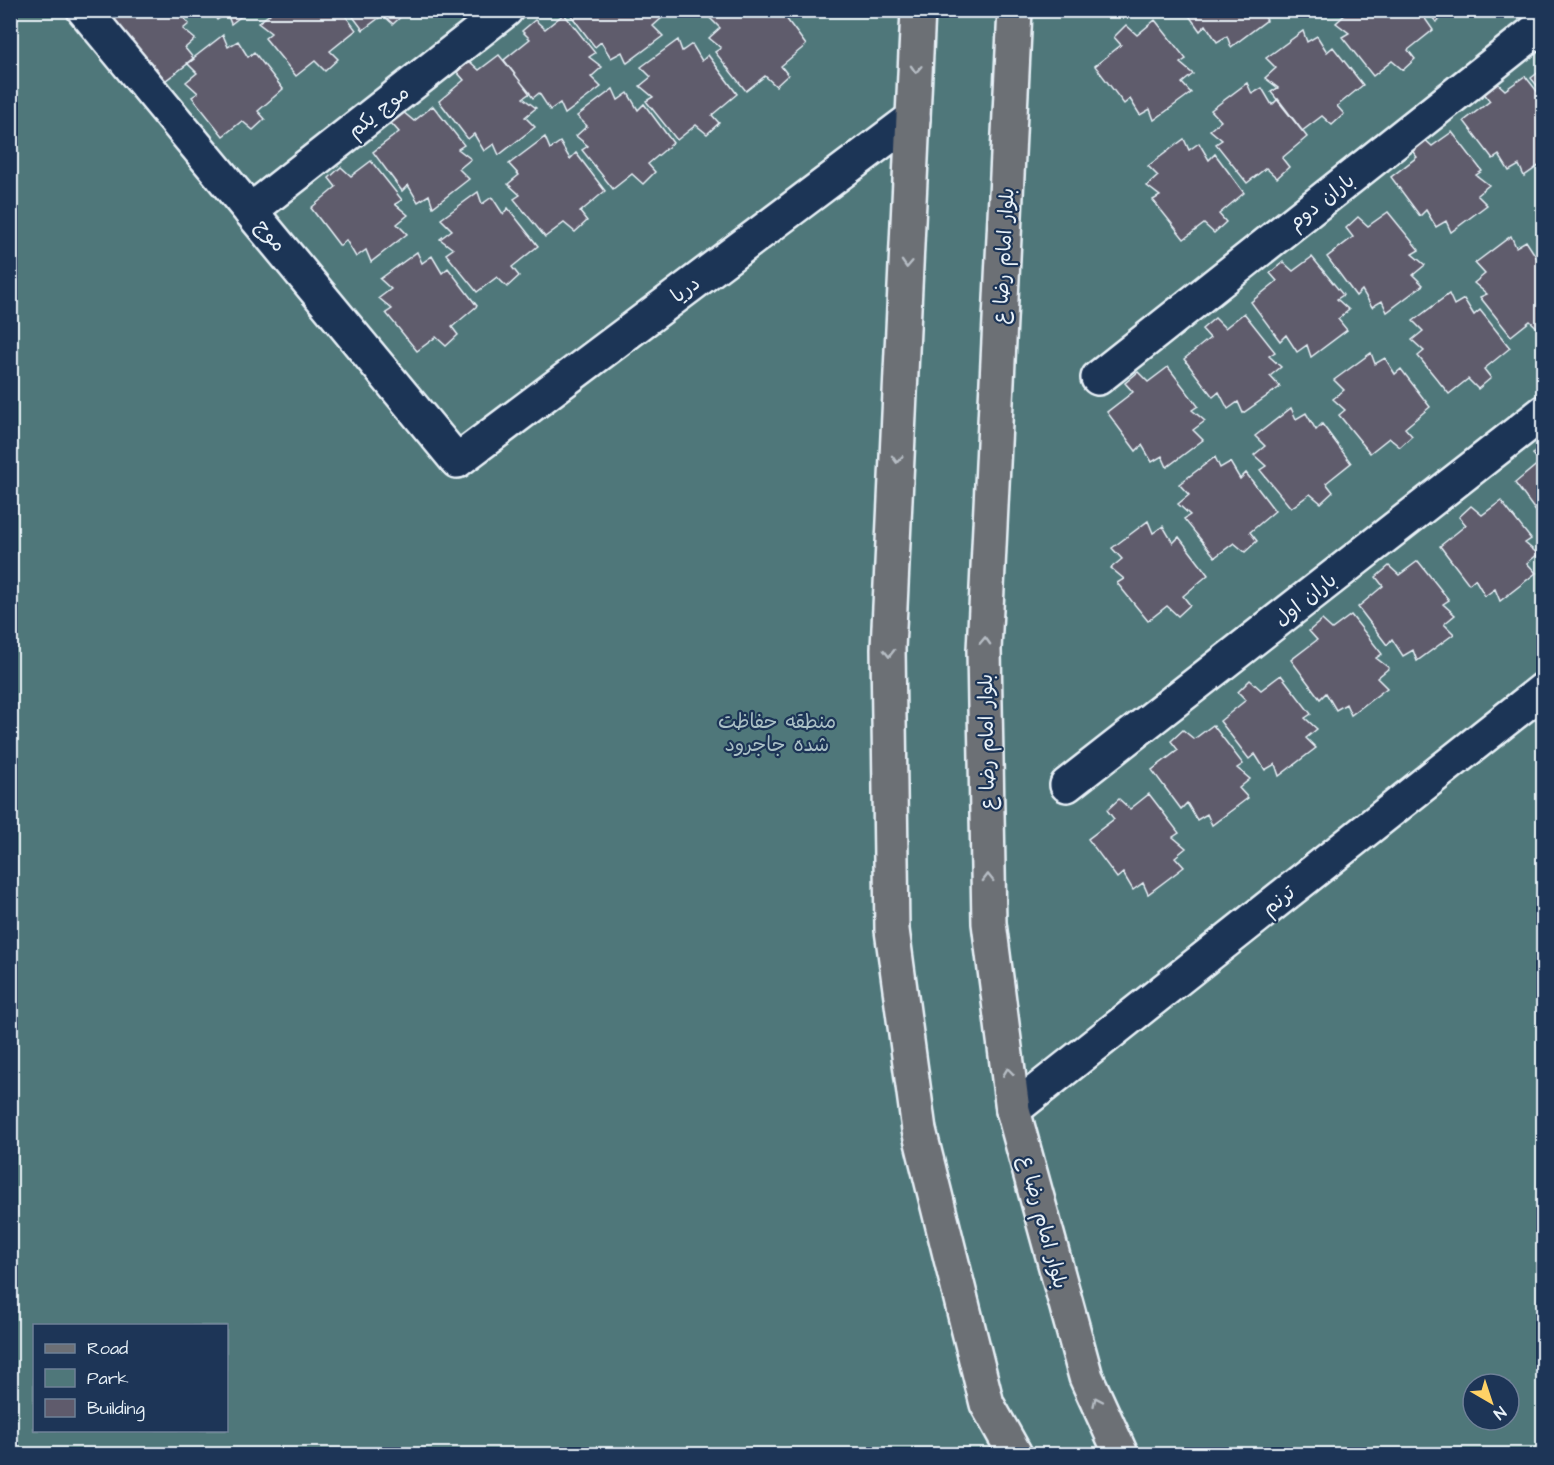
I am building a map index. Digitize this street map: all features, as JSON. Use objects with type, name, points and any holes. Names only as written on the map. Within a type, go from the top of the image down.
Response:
[{"type":"main road","points":[[918,10],[888,649],[892,930],[919,1130],[987,1404],[1015,1455]]},
{"type":"main road","name":"بلوار امام رضا ع","points":[[1015,10],[984,650],[989,922],[1013,1110],[1086,1377],[1121,1455]]},
{"type":"street","name":"موج","points":[[84,10],[457,460]]},
{"type":"street","name":"موج یکم","points":[[250,211],[506,10]]},
{"type":"street","name":"باران دوم","points":[[1098,378],[1544,24]]},
{"type":"street","name":"دریا","points":[[457,460],[913,118]]},
{"type":"street","name":"باران اول","points":[[1067,785],[1544,412]]},
{"type":"street","name":"ترنم","points":[[1013,1110],[1544,689]]},
{"type":"green space","name":"منطقه حفاظت شده جاجرود","points":[[10,11],[1543,11],[1543,1454],[11,1454]]},
{"type":"building","points":[[123,10],[178,10],[189,24],[183,29],[195,39],[185,48],[194,59],[158,86],[98,32],[124,12]]},
{"type":"building","points":[[211,10],[249,10],[231,24],[227,13],[217,20]]},
{"type":"building","points":[[266,10],[341,10],[356,30],[330,51],[338,59],[325,71],[315,61],[296,76],[265,38],[271,33],[258,23],[270,14]]},
{"type":"building","points":[[348,10],[403,10],[405,13],[393,24],[383,15],[363,30]]},
{"type":"building","points":[[567,10],[657,10],[664,16],[653,26],[663,36],[627,63],[622,52],[611,58],[601,42],[595,47]]},
{"type":"building","points":[[720,10],[770,10],[772,13],[774,10],[780,10],[806,45],[781,66],[788,75],[776,86],[765,76],[746,91],[715,52],[721,48],[709,38],[720,28],[710,18]]},
{"type":"building","points":[[1185,10],[1259,10],[1267,20],[1231,47],[1227,36],[1217,42],[1206,25],[1200,31]]},
{"type":"building","points":[[1344,10],[1419,10],[1433,30],[1408,50],[1415,59],[1403,70],[1392,61],[1373,76],[1342,37],[1349,33],[1336,23],[1347,13]]},
{"type":"building","points":[[1427,10],[1452,10],[1436,22]]},
{"type":"building","points":[[1459,10],[1473,10],[1466,16]]},
{"type":"building","points":[[564,14],[595,53],[589,57],[602,67],[591,77],[601,87],[565,114],[560,103],[550,110],[539,93],[533,98],[504,60],[530,39],[522,31],[535,20],[545,29]]},
{"type":"building","points":[[1155,20],[1186,59],[1180,63],[1193,74],[1182,83],[1191,93],[1154,120],[1150,109],[1140,115],[1130,99],[1124,104],[1095,66],[1121,45],[1114,37],[1126,25],[1137,35]]},
{"type":"building","points":[[1303,31],[1307,42],[1317,36],[1327,52],[1333,47],[1363,85],[1337,106],[1344,114],[1332,125],[1322,116],[1302,131],[1271,92],[1278,88],[1265,78],[1276,68],[1266,58]]},
{"type":"building","points":[[223,35],[228,47],[238,41],[248,57],[254,52],[283,89],[258,111],[265,119],[253,130],[242,121],[223,136],[192,97],[198,93],[186,82],[197,73],[187,63]]},
{"type":"building","points":[[678,40],[682,51],[692,44],[702,61],[708,55],[737,94],[712,115],[719,123],[707,134],[696,125],[677,140],[646,101],[653,97],[640,86],[651,77],[641,67]]},
{"type":"building","points":[[499,55],[530,93],[523,98],[536,108],[525,117],[535,127],[499,155],[494,144],[484,151],[474,134],[468,139],[439,101],[464,80],[457,72],[469,61],[479,70]]},
{"type":"building","points":[[1544,68],[1544,94],[1531,78]]},
{"type":"building","points":[[1525,76],[1544,100],[1544,162],[1524,176],[1519,165],[1509,171],[1499,155],[1493,159],[1464,121],[1490,101],[1483,92],[1495,81],[1505,90]]},
{"type":"building","points":[[1247,83],[1252,94],[1262,88],[1272,105],[1278,99],[1307,137],[1282,158],[1289,167],[1277,178],[1266,168],[1247,183],[1216,144],[1222,140],[1210,130],[1221,121],[1211,110]]},
{"type":"building","points":[[613,89],[618,100],[628,93],[638,110],[644,104],[673,143],[648,164],[655,172],[643,184],[632,174],[613,189],[582,150],[588,146],[576,136],[587,126],[577,116]]},
{"type":"building","points":[[433,106],[464,145],[458,149],[471,159],[459,169],[469,179],[433,207],[429,195],[418,202],[408,185],[402,191],[373,152],[399,132],[391,123],[403,112],[414,121]]},
{"type":"building","points":[[1452,132],[1482,171],[1476,175],[1489,185],[1477,195],[1487,205],[1451,232],[1446,221],[1436,227],[1426,210],[1420,216],[1391,177],[1417,157],[1410,148],[1422,137],[1432,146]]},
{"type":"building","points":[[545,137],[550,149],[560,142],[570,159],[576,153],[605,191],[580,212],[587,221],[575,232],[564,223],[545,237],[514,199],[520,195],[508,184],[519,175],[509,164]]},
{"type":"building","points":[[1184,139],[1189,150],[1199,143],[1209,160],[1215,154],[1244,193],[1219,214],[1226,222],[1214,233],[1204,224],[1184,239],[1153,200],[1160,196],[1147,186],[1158,176],[1148,166]]},
{"type":"building","points":[[371,161],[402,200],[395,204],[408,215],[397,224],[407,234],[371,262],[366,250],[356,257],[346,240],[340,246],[311,208],[336,187],[329,178],[341,167],[351,176]]},
{"type":"building","points":[[478,192],[482,204],[492,197],[503,214],[508,208],[538,246],[512,267],[519,276],[507,287],[497,277],[477,292],[446,254],[453,249],[440,239],[452,230],[441,219]]},
{"type":"building","points":[[1388,212],[1419,250],[1412,254],[1425,265],[1413,275],[1423,285],[1387,312],[1382,301],[1372,307],[1362,290],[1356,296],[1327,257],[1353,237],[1346,228],[1358,217],[1368,226]]},
{"type":"building","points":[[1511,236],[1516,247],[1526,241],[1537,258],[1544,253],[1544,328],[1541,331],[1530,321],[1511,336],[1480,297],[1487,294],[1474,283],[1485,274],[1475,263]]},
{"type":"building","points":[[417,252],[422,263],[432,256],[442,273],[448,268],[477,306],[452,327],[458,335],[446,346],[436,337],[417,351],[386,313],[392,309],[379,298],[391,289],[380,279]]},
{"type":"building","points":[[1312,257],[1343,295],[1337,299],[1349,310],[1338,319],[1347,330],[1311,357],[1307,345],[1297,352],[1286,335],[1280,341],[1251,302],[1277,281],[1270,273],[1283,262],[1293,271]]},
{"type":"building","points":[[1449,294],[1454,305],[1464,299],[1474,315],[1480,310],[1510,348],[1484,369],[1491,378],[1478,389],[1468,379],[1449,394],[1418,356],[1424,351],[1412,340],[1423,331],[1413,321]]},
{"type":"building","points":[[1244,313],[1275,352],[1269,356],[1281,367],[1270,376],[1280,387],[1243,413],[1238,402],[1228,409],[1219,392],[1213,397],[1184,359],[1210,338],[1202,329],[1215,318],[1225,328]]},
{"type":"building","points":[[1371,353],[1375,364],[1385,358],[1395,374],[1401,369],[1430,407],[1405,428],[1412,436],[1400,447],[1389,438],[1370,453],[1339,415],[1345,410],[1333,399],[1344,390],[1334,380]]},
{"type":"building","points":[[1168,367],[1198,406],[1192,410],[1205,421],[1193,430],[1203,440],[1167,467],[1162,456],[1152,462],[1142,445],[1136,451],[1107,412],[1133,392],[1125,383],[1138,372],[1148,382]]},
{"type":"building","points":[[1291,408],[1296,419],[1306,413],[1316,430],[1322,424],[1351,463],[1326,483],[1333,492],[1321,503],[1310,494],[1291,508],[1260,470],[1266,466],[1254,455],[1265,446],[1255,436]]},
{"type":"building","points":[[1544,445],[1543,521],[1515,483],[1540,462],[1533,454]]},
{"type":"building","points":[[1215,457],[1220,468],[1230,462],[1240,479],[1246,473],[1275,511],[1250,532],[1257,541],[1245,552],[1234,543],[1215,557],[1184,519],[1190,515],[1178,504],[1189,495],[1179,484]]},
{"type":"building","points":[[1501,501],[1531,539],[1525,543],[1538,554],[1527,563],[1536,573],[1500,601],[1495,589],[1485,596],[1475,579],[1469,584],[1440,546],[1466,525],[1459,517],[1471,506],[1482,515]]},
{"type":"building","points":[[1148,521],[1153,533],[1163,526],[1173,543],[1179,537],[1208,575],[1183,596],[1190,605],[1178,616],[1167,606],[1148,621],[1117,583],[1124,579],[1111,568],[1122,559],[1112,548]]},
{"type":"building","points":[[1418,561],[1449,600],[1443,604],[1455,615],[1444,624],[1454,634],[1417,661],[1413,650],[1403,656],[1392,639],[1387,645],[1358,607],[1383,586],[1376,577],[1389,566],[1399,575]]},
{"type":"building","points":[[1351,615],[1382,654],[1376,658],[1389,668],[1377,678],[1387,688],[1351,715],[1346,704],[1336,710],[1326,693],[1320,699],[1291,660],[1317,640],[1309,631],[1322,620],[1332,629]]},
{"type":"building","points":[[1281,675],[1311,714],[1305,718],[1317,729],[1306,738],[1316,748],[1279,776],[1275,764],[1265,770],[1255,754],[1249,759],[1220,721],[1246,700],[1238,692],[1250,680],[1261,690]]},
{"type":"building","points":[[1213,725],[1243,764],[1237,768],[1250,779],[1239,788],[1248,798],[1212,825],[1207,814],[1197,820],[1187,803],[1181,809],[1152,770],[1178,750],[1171,741],[1183,730],[1194,739]]},
{"type":"building","points":[[1149,794],[1179,833],[1173,837],[1186,848],[1175,857],[1184,867],[1148,894],[1143,883],[1133,890],[1123,873],[1117,878],[1088,839],[1114,819],[1107,810],[1119,799],[1130,809]]}]
